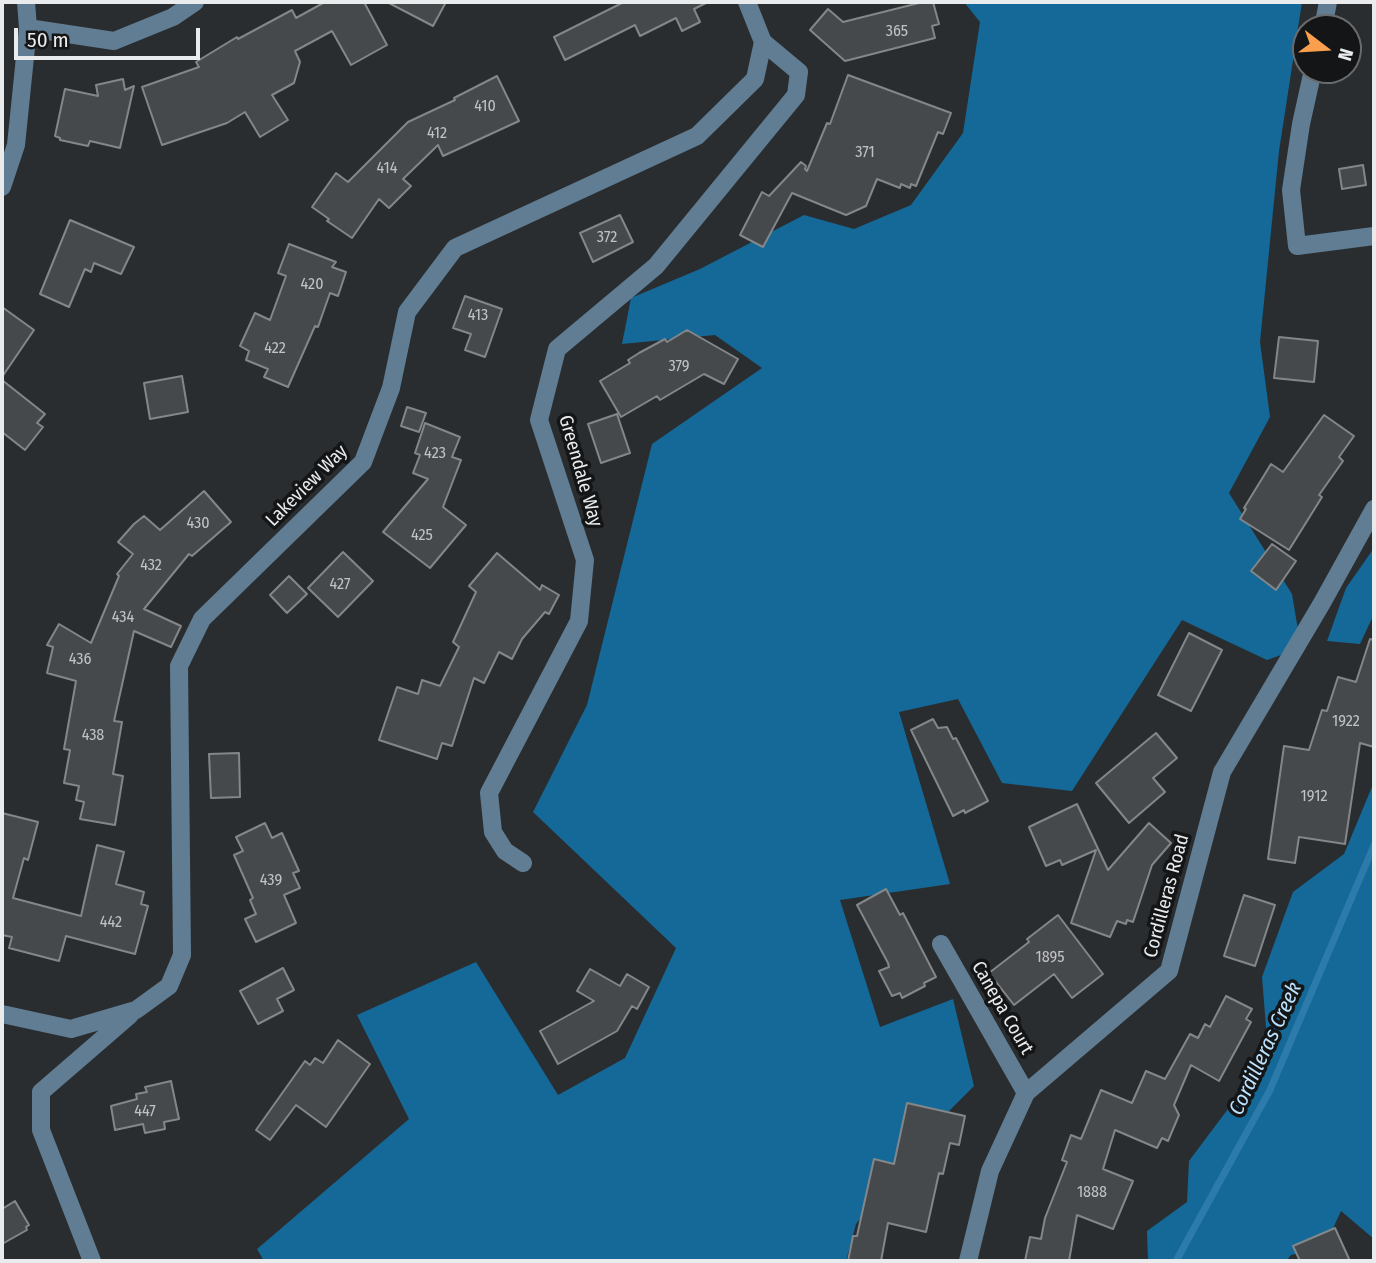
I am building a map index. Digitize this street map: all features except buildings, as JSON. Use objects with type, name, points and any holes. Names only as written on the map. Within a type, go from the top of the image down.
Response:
[{"type":"street","points":[[2,187],[16,145],[28,28],[26,2]]},
{"type":"street","points":[[28,28],[114,41],[173,17],[195,2]]},
{"type":"street","points":[[747,2],[763,42]]},
{"type":"street","name":"Greendale Way","points":[[523,863],[505,851],[493,832],[489,793],[579,621],[585,560],[539,420],[557,349],[656,266],[796,95],[799,72],[763,42]]},
{"type":"street","name":"Lakeview Way","points":[[2,1014],[71,1029],[136,1010],[169,986],[182,956],[179,666],[202,619],[363,462],[391,388],[407,312],[455,248],[697,136],[755,79],[763,42]]},
{"type":"street","points":[[1310,84],[1291,190],[1297,246],[1374,236]]},
{"type":"street","name":"Cordilleras Road","points":[[968,1261],[990,1171],[1026,1093],[1169,971],[1222,772],[1374,509]]},
{"type":"street","name":"Canepa Court","points":[[941,944],[1026,1093]]},
{"type":"street","points":[[92,1261],[41,1130],[41,1092],[136,1010]]},
{"type":"shaded area","points":[[964,2],[1302,2],[1300,14],[1292,14],[1292,67],[1279,151],[1260,342],[1270,417],[1229,493],[1292,594],[1301,648],[1267,660],[1182,620],[1072,791],[1002,783],[958,699],[899,712],[950,884],[840,900],[880,1027],[953,999],[974,1086],[926,1134],[856,1224],[846,1261],[264,1261],[257,1249],[409,1119],[357,1015],[476,962],[558,1095],[625,1058],[676,948],[533,812],[587,705],[652,444],[762,368],[715,335],[622,344],[631,298],[700,269],[804,215],[854,229],[911,205],[963,133],[980,22]]},
{"type":"shaded area","points":[[1374,548],[1374,614],[1360,644],[1327,641],[1346,588]]},
{"type":"shaded area","points":[[1374,782],[1374,1239],[1341,1211],[1324,1248],[1291,1255],[1286,1261],[1148,1261],[1147,1231],[1187,1202],[1189,1161],[1234,1101],[1267,1039],[1262,977],[1293,892],[1344,854]]},
{"type":"waterway","name":"Cordilleras Creek","points":[[1176,1261],[1270,1090],[1374,845]]}]
